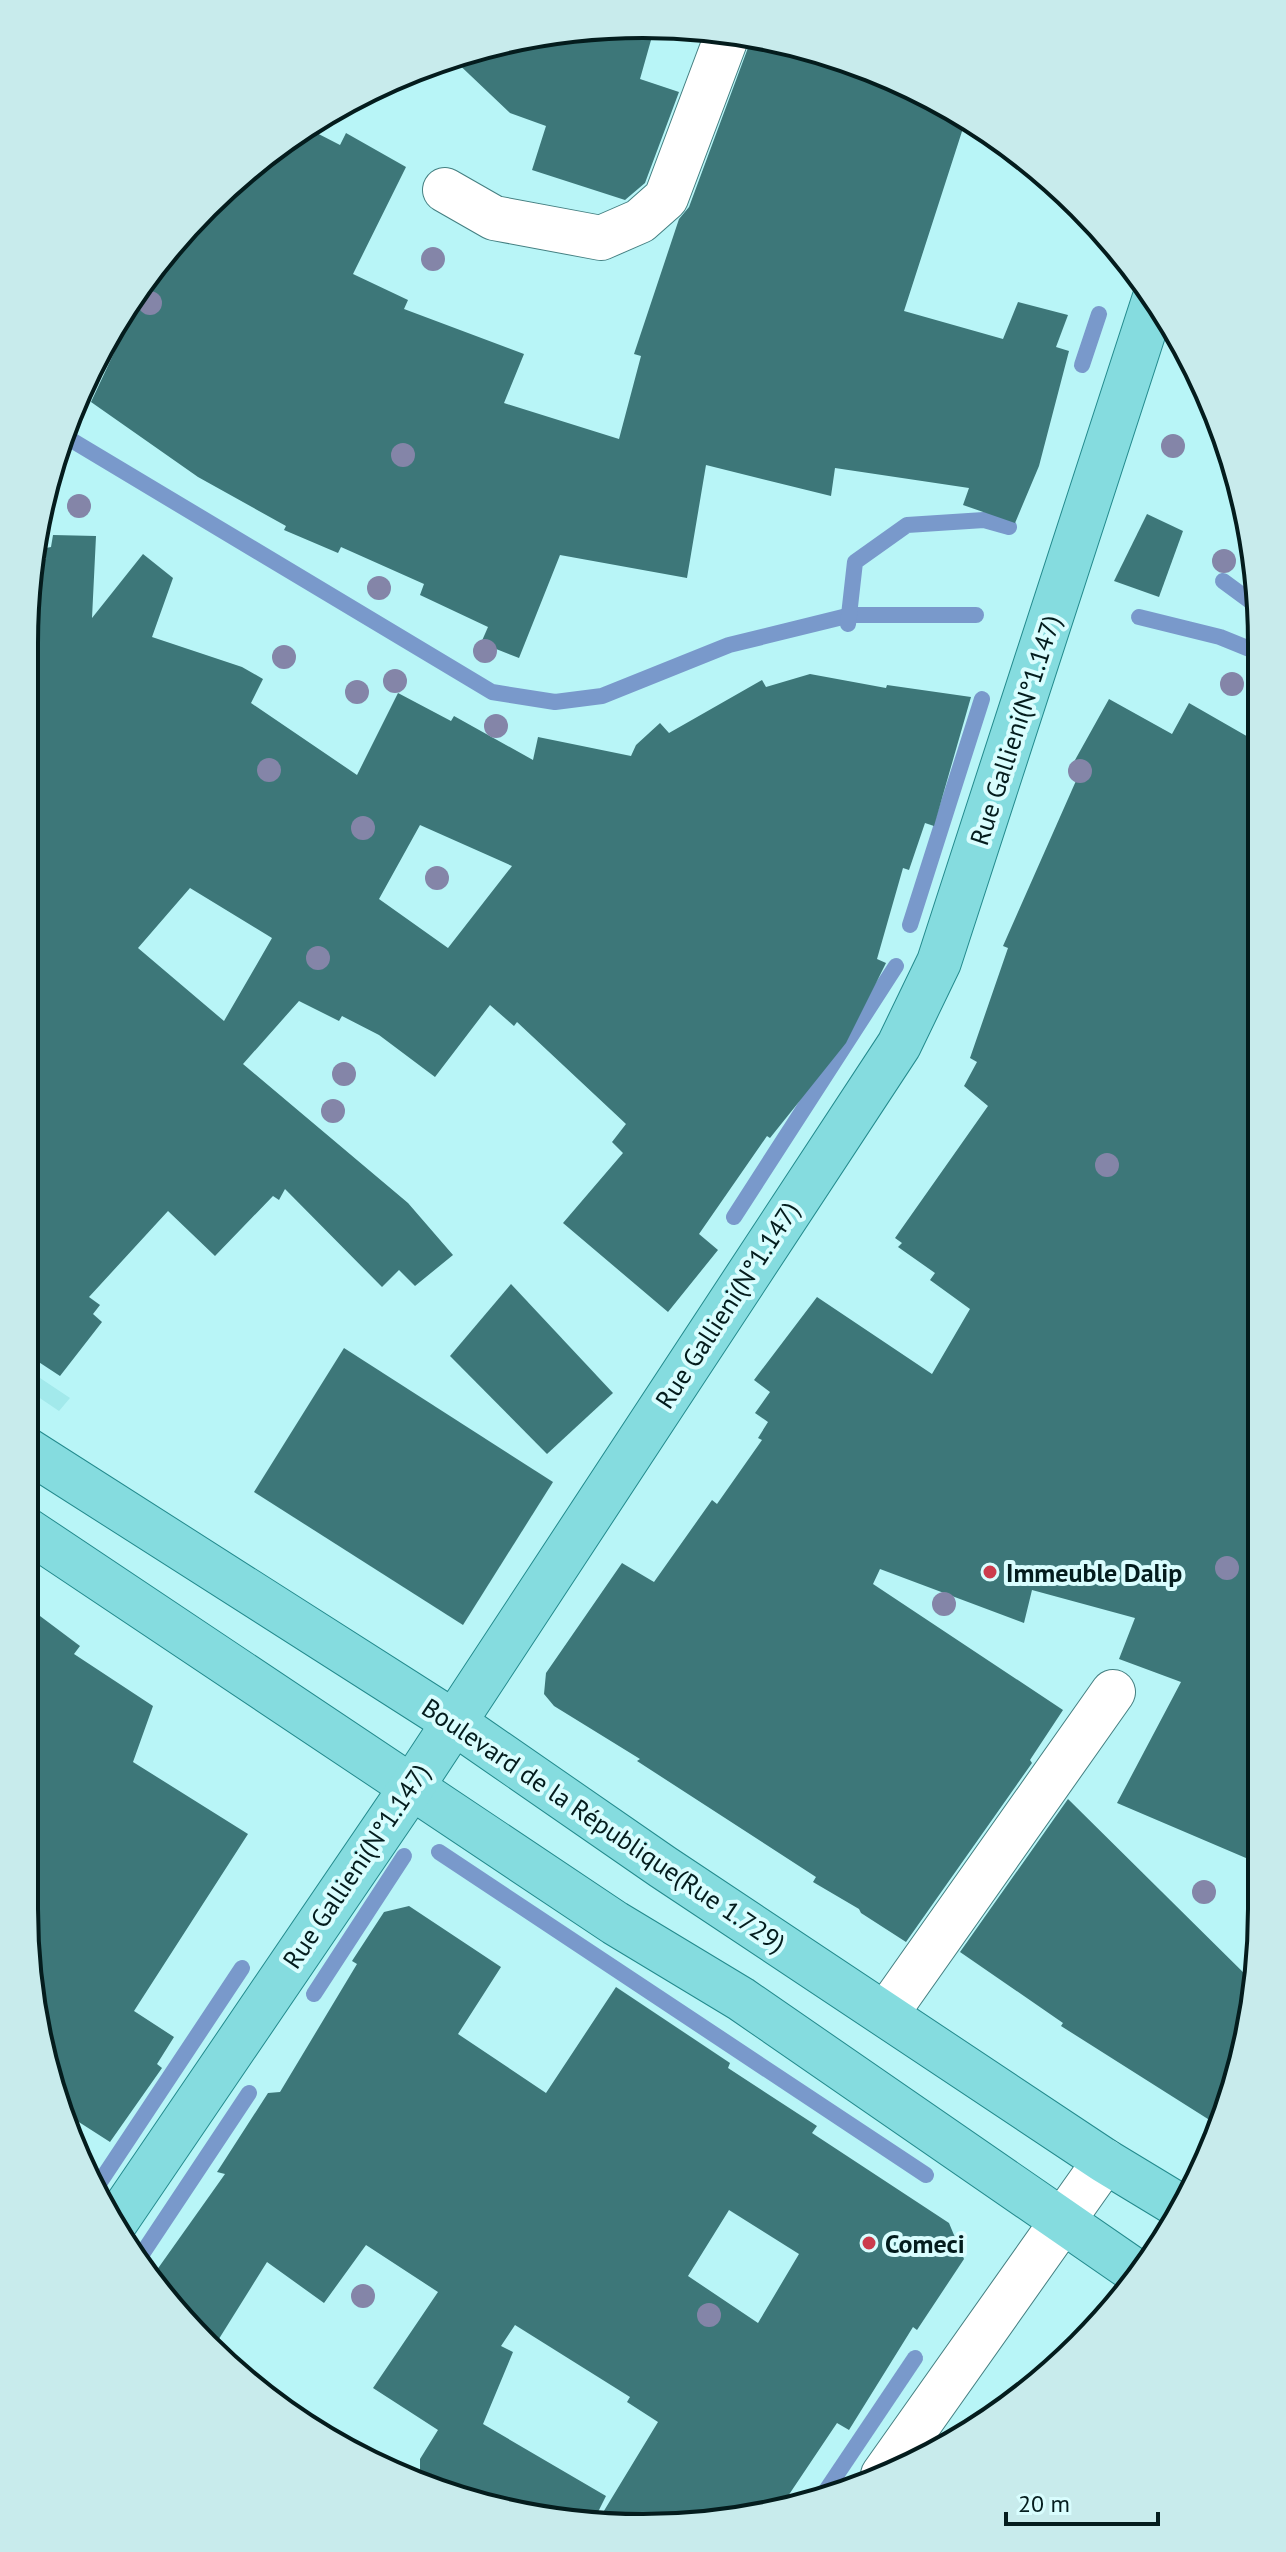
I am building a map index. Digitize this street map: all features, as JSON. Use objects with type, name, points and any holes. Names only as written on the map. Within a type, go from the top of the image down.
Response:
[{"type":"main road","name":"Rue Gallieni(N°1.147)","points":[[121,2215],[413,1785],[452,1721],[890,1058],[925,997],[944,947],[1150,313]]},
{"type":"main road","name":"Boulevard de la République(Rue 1.729)","points":[[38,1457],[452,1721],[1105,2161],[1173,2202]]},
{"type":"main road","points":[[38,1537],[413,1785],[615,1923],[741,1999],[1130,2268]]},
{"type":"street","points":[[445,190],[494,218],[601,238],[640,221],[666,198],[724,43]]},
{"type":"street","points":[[886,2014],[1113,1692]]},
{"type":"street","points":[[894,2460],[1105,2161]]},
{"type":"shaded area","points":[[38,1377],[70,1398],[59,1411],[38,1397]]},
{"type":"building","points":[[652,38],[640,79],[679,92],[645,183],[625,200],[532,170],[546,126],[510,113],[461,66],[564,43]]},
{"type":"building","points":[[748,48],[800,59],[875,84],[911,100],[963,130],[904,311],[1003,339],[1018,302],[1068,315],[1056,347],[1069,351],[1039,466],[1015,523],[963,505],[969,488],[835,468],[831,496],[706,465],[687,578],[560,555],[519,658],[481,643],[488,627],[420,595],[424,584],[341,547],[338,553],[284,530],[286,526],[198,477],[91,402],[123,334],[140,307],[188,244],[215,215],[244,188],[307,140],[318,133],[340,145],[346,133],[406,167],[353,274],[408,300],[404,309],[524,354],[504,403],[619,439],[641,356],[634,354],[679,219],[689,207]]},
{"type":"building","points":[[1147,514],[1183,531],[1159,597],[1114,581]]},
{"type":"building","points":[[53,535],[96,536],[92,618],[143,554],[173,578],[152,637],[242,667],[263,679],[251,703],[357,775],[398,693],[451,721],[454,716],[533,760],[538,737],[631,756],[636,745],[660,723],[669,733],[762,680],[766,687],[810,674],[886,688],[887,685],[971,697],[934,826],[925,823],[909,870],[903,868],[877,959],[886,963],[846,1043],[770,1138],[767,1136],[699,1234],[718,1250],[668,1312],[563,1223],[623,1153],[612,1142],[626,1124],[517,1022],[514,1026],[490,1005],[435,1077],[379,1035],[342,1016],[339,1021],[299,1001],[243,1064],[408,1203],[453,1255],[415,1286],[399,1270],[382,1287],[285,1189],[279,1200],[273,1196],[215,1256],[168,1211],[89,1297],[100,1305],[93,1314],[102,1322],[60,1376],[38,1362],[38,643],[46,548],[51,547]],"holes":[[[420,825],[512,866],[448,948],[379,899]],[[190,888],[272,938],[224,1021],[138,948]]]},
{"type":"building","points":[[1109,699],[1172,734],[1189,703],[1248,737],[1248,1859],[1117,1803],[1181,1682],[1119,1659],[1135,1618],[1032,1590],[1024,1623],[880,1569],[873,1584],[1063,1710],[1030,1760],[1032,1763],[906,1942],[813,1882],[816,1877],[637,1761],[640,1759],[554,1706],[544,1694],[546,1673],[622,1563],[654,1582],[712,1500],[717,1504],[762,1440],[758,1438],[768,1422],[755,1413],[770,1392],[754,1380],[817,1297],[932,1374],[970,1309],[930,1280],[935,1273],[898,1247],[902,1243],[895,1238],[988,1106],[964,1086],[977,1062],[970,1058],[1008,948],[1003,946],[1079,774],[1070,769]]},
{"type":"building","points":[[511,1284],[613,1393],[547,1454],[450,1356]]},
{"type":"building","points":[[344,1348],[553,1482],[463,1625],[254,1492]]},
{"type":"building","points":[[38,1614],[80,1646],[74,1654],[153,1706],[133,1762],[248,1834],[134,2011],[174,2037],[157,2064],[162,2068],[110,2142],[76,2120],[59,2066],[43,1988],[38,1909]]},
{"type":"building","points":[[1068,1799],[1244,1974],[1227,2066],[1210,2120],[1061,2026],[1063,2023],[960,1952]]},
{"type":"building","points":[[409,1906],[501,1967],[458,2034],[546,2093],[616,1987],[730,2063],[728,2068],[817,2126],[812,2133],[949,2223],[964,2259],[917,2330],[913,2327],[849,2430],[837,2423],[788,2496],[683,2513],[603,2513],[658,2422],[627,2402],[630,2397],[515,2325],[501,2346],[513,2352],[483,2424],[606,2496],[598,2512],[486,2493],[420,2471],[420,2459],[438,2430],[373,2388],[438,2292],[366,2245],[324,2303],[267,2262],[218,2340],[188,2308],[157,2269],[225,2174],[217,2172],[268,2093],[280,2092],[357,1964],[352,1961],[384,1912]],"holes":[[[729,2210],[799,2254],[758,2323],[688,2276]]]},
{"type":"waterway","points":[[1082,365],[1099,314]]},
{"type":"waterway","points":[[73,441],[492,692],[555,702],[602,696],[729,645],[851,615],[976,615]]},
{"type":"waterway","points":[[848,624],[855,562],[907,525],[984,520],[1009,527]]},
{"type":"waterway","points":[[1223,581],[1247,598]]},
{"type":"waterway","points":[[1139,617],[1220,637],[1248,648]]},
{"type":"waterway","points":[[910,925],[982,699]]},
{"type":"waterway","points":[[734,1217],[896,966]]},
{"type":"waterway","points":[[439,1852],[926,2175]]},
{"type":"waterway","points":[[314,1994],[404,1856]]},
{"type":"waterway","points":[[101,2180],[242,1968]]},
{"type":"waterway","points":[[144,2251],[249,2093]]},
{"type":"waterway","points":[[830,2484],[915,2358]]},
{"type":"place","name":"Immeuble Dalip","points":[[990,1572]]},
{"type":"place","name":"Comeci","points":[[869,2243]]}]
